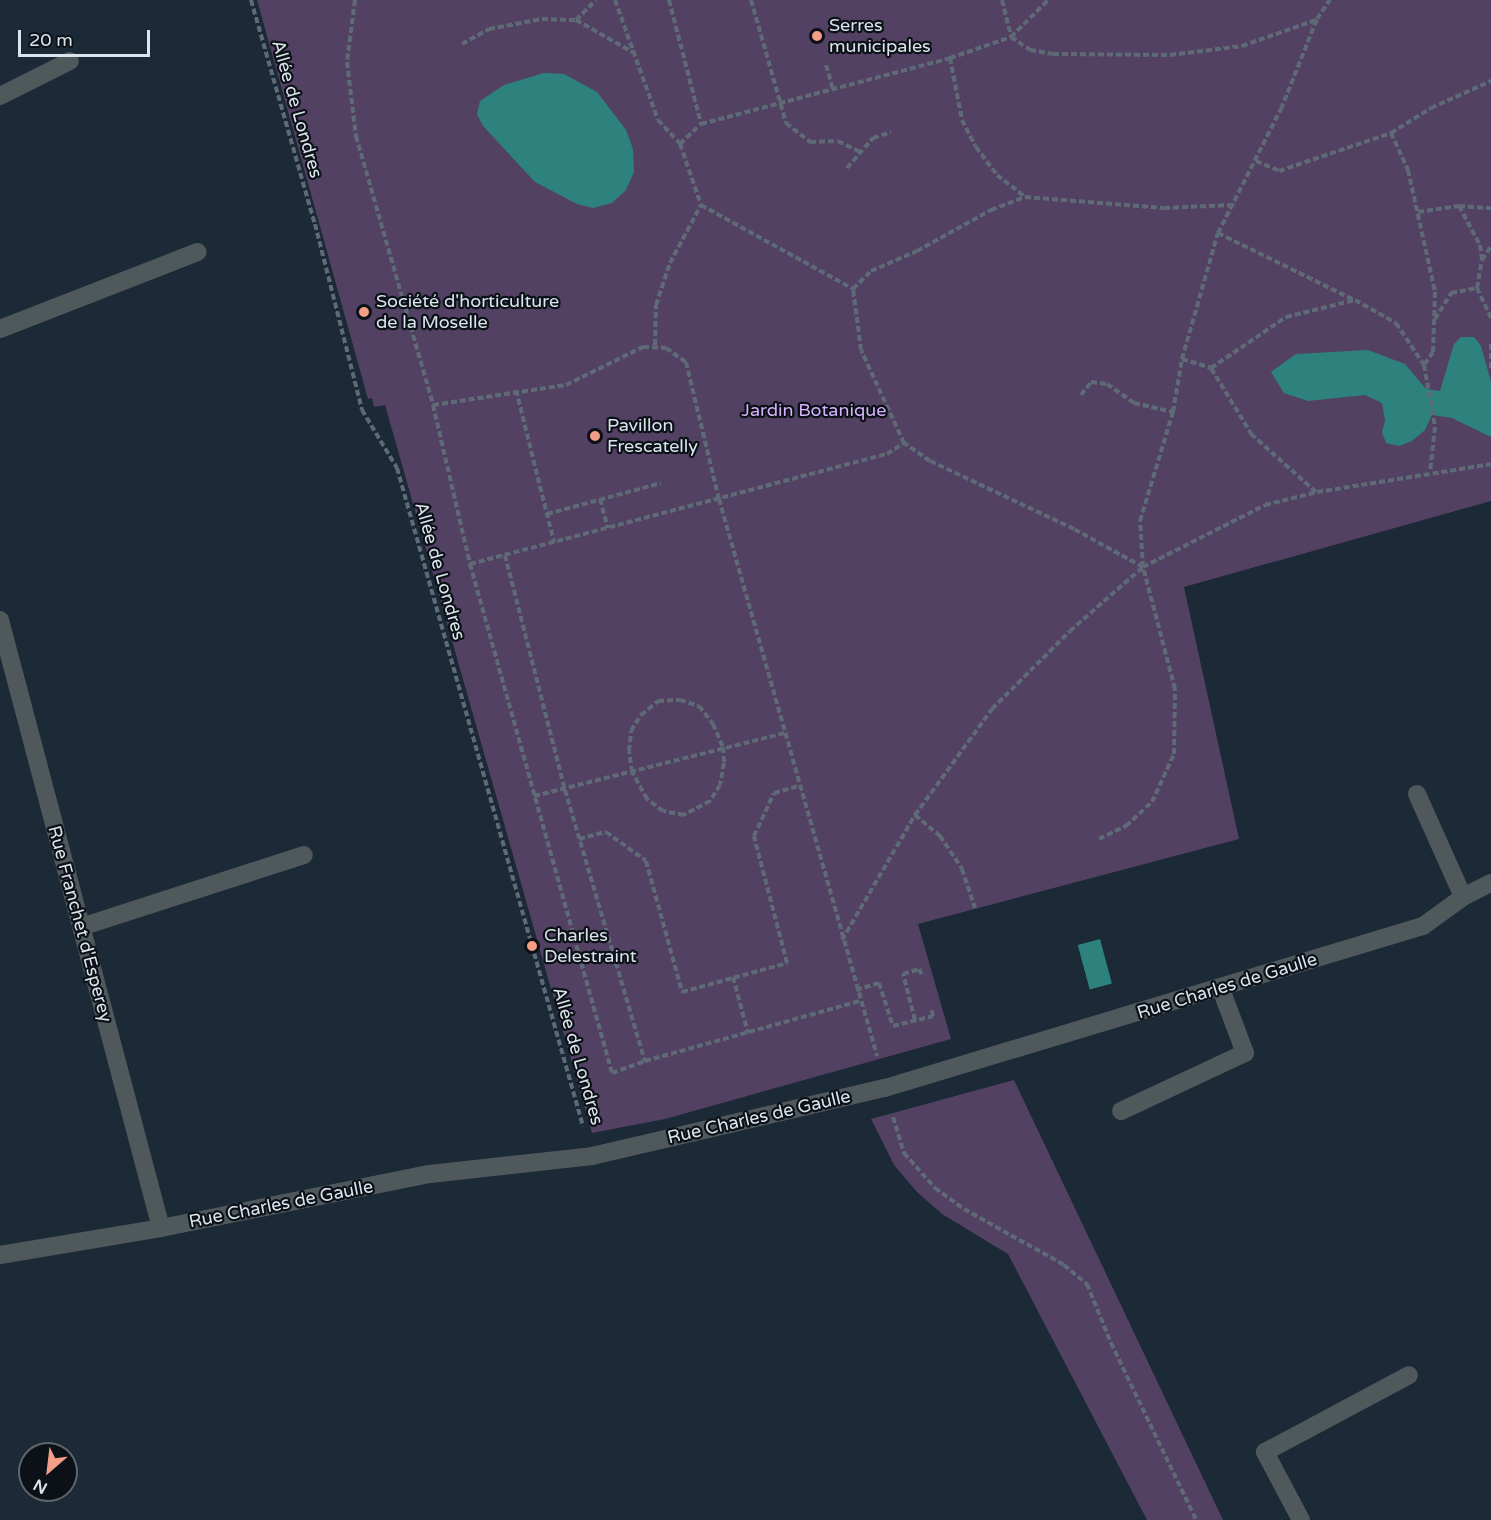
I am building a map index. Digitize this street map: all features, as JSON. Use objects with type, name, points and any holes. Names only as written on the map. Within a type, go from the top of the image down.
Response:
[{"type":"street","points":[[0,96],[70,61]]},
{"type":"street","points":[[0,329],[198,252]]},
{"type":"street","name":"Rue Franchet d'Esperey","points":[[0,620],[161,1228]]},
{"type":"street","points":[[1417,794],[1463,897]]},
{"type":"street","points":[[81,927],[304,855]]},
{"type":"street","name":"Rue Charles de Gaulle","points":[[0,1255],[161,1228],[430,1174],[592,1156],[885,1088],[1221,989],[1423,926],[1463,897],[1491,883]]},
{"type":"street","points":[[1121,1111],[1245,1053],[1221,989]]},
{"type":"street","points":[[1301,1520],[1265,1452],[1409,1376]]},
{"type":"path","name":"Allée de Londres","points":[[251,0],[315,224],[362,410],[397,468],[592,1156]]},
{"type":"path","points":[[355,0],[347,62],[356,136],[433,405],[470,564],[612,1073],[645,1061],[860,1001]]},
{"type":"path","points":[[576,20],[596,0]]},
{"type":"path","points":[[615,0],[658,120],[680,144],[701,205],[853,289]]},
{"type":"path","points":[[669,0],[702,124]]},
{"type":"path","points":[[751,0],[778,104],[786,123],[810,141],[838,141],[861,152]]},
{"type":"path","points":[[1002,0],[1011,37],[1030,50],[1053,54],[1170,55],[1242,46],[1317,19]]},
{"type":"path","points":[[680,144],[702,124],[950,58],[1011,37],[1048,0]]},
{"type":"path","points":[[1099,839],[1126,826],[1152,802],[1174,754],[1175,689],[1143,567],[1140,521],[1173,412],[1182,359],[1218,233],[1281,109],[1317,19],[1330,0]]},
{"type":"path","points":[[462,44],[489,29],[542,19],[576,20],[634,53]]},
{"type":"path","points":[[950,58],[962,120],[976,147],[1001,179],[1025,197]]},
{"type":"path","points":[[826,65],[833,89]]},
{"type":"path","points":[[1256,161],[1279,171],[1390,133],[1431,108],[1491,81]]},
{"type":"path","points":[[847,168],[873,138],[891,132]]},
{"type":"path","points":[[1390,133],[1408,170],[1435,292],[1433,352],[1424,365]]},
{"type":"path","points":[[853,289],[871,271],[917,251],[991,210],[1025,197],[1164,208],[1232,205]]},
{"type":"path","points":[[655,345],[656,305],[670,263],[701,205]]},
{"type":"path","points":[[1418,212],[1459,206],[1491,208]]},
{"type":"path","points":[[1459,206],[1480,245],[1482,260],[1477,288],[1491,318]]},
{"type":"path","points":[[1218,233],[1355,300],[1396,323],[1424,365],[1428,382],[1435,427],[1430,472]]},
{"type":"path","points":[[1482,260],[1491,246]]},
{"type":"path","points":[[1434,320],[1451,293],[1477,288]]},
{"type":"path","points":[[853,289],[861,350],[904,443],[930,462],[1074,529],[1143,567]]},
{"type":"path","points":[[1211,368],[1286,317],[1355,300]]},
{"type":"path","points":[[1491,344],[1491,369]]},
{"type":"path","points":[[433,405],[516,390],[566,385],[635,350],[655,345],[677,353],[686,362],[719,499],[842,941],[878,1059]]},
{"type":"path","points":[[1182,359],[1211,368],[1246,428],[1317,492]]},
{"type":"path","points":[[1081,395],[1091,382],[1107,384],[1134,403],[1173,412]]},
{"type":"path","points":[[516,390],[554,542]]},
{"type":"path","points":[[470,564],[887,454],[904,443]]},
{"type":"path","points":[[842,941],[915,815],[992,709],[1070,631],[1143,567],[1265,505],[1317,492],[1491,464]]},
{"type":"path","points":[[547,514],[661,483]]},
{"type":"path","points":[[600,499],[608,528]]},
{"type":"path","points":[[505,555],[565,790],[645,1061]]},
{"type":"path","points":[[680,700],[699,706],[712,724],[723,747],[720,785],[710,801],[693,813],[673,814],[654,806],[632,772],[631,731],[641,715],[658,701],[680,700]]},
{"type":"path","points":[[534,796],[784,733]]},
{"type":"path","points":[[579,839],[606,832],[646,861],[682,992],[787,963],[754,836],[774,793],[799,786]]},
{"type":"path","points":[[915,815],[940,836],[962,868],[975,908]]},
{"type":"path","points":[[915,1020],[903,974],[919,969],[922,975]]},
{"type":"path","points":[[733,977],[748,1033]]},
{"type":"path","points":[[856,990],[879,983],[893,1026],[933,1016],[931,1007]]},
{"type":"path","points":[[885,1088],[904,1153],[935,1188],[964,1209],[1064,1265],[1087,1284],[1121,1365],[1196,1520]]},
{"type":"green space","name":"Jardin Botanique","points":[[257,0],[1491,0],[1491,501],[1184,587],[1239,839],[918,924],[951,1039],[665,1119],[592,1133],[385,405],[374,407],[372,398],[368,399]]},
{"type":"green space","points":[[1014,1080],[1223,1520],[1147,1520],[1008,1254],[942,1214],[917,1192],[894,1165],[871,1119]]},
{"type":"shaded area","points":[[544,73],[564,74],[597,92],[626,130],[633,149],[634,172],[626,190],[612,203],[593,208],[577,204],[535,182],[483,126],[477,114],[480,101],[504,85]]},
{"type":"shaded area","points":[[1461,337],[1474,337],[1481,346],[1491,382],[1491,437],[1452,418],[1432,415],[1425,430],[1412,441],[1399,446],[1386,443],[1382,432],[1385,421],[1382,403],[1365,395],[1308,401],[1284,393],[1271,372],[1296,354],[1368,350],[1405,364],[1426,389],[1440,391],[1454,344]]},
{"type":"shaded area","points":[[1100,939],[1112,983],[1090,989],[1078,945]]},
{"type":"place","name":"Serres municipales","points":[[817,36]]},
{"type":"place","name":"Société d'horticulture de la Moselle","points":[[364,312]]},
{"type":"place","name":"Pavillon Frescatelly","points":[[595,436]]},
{"type":"place","name":"Charles Delestraint","points":[[532,946]]}]
